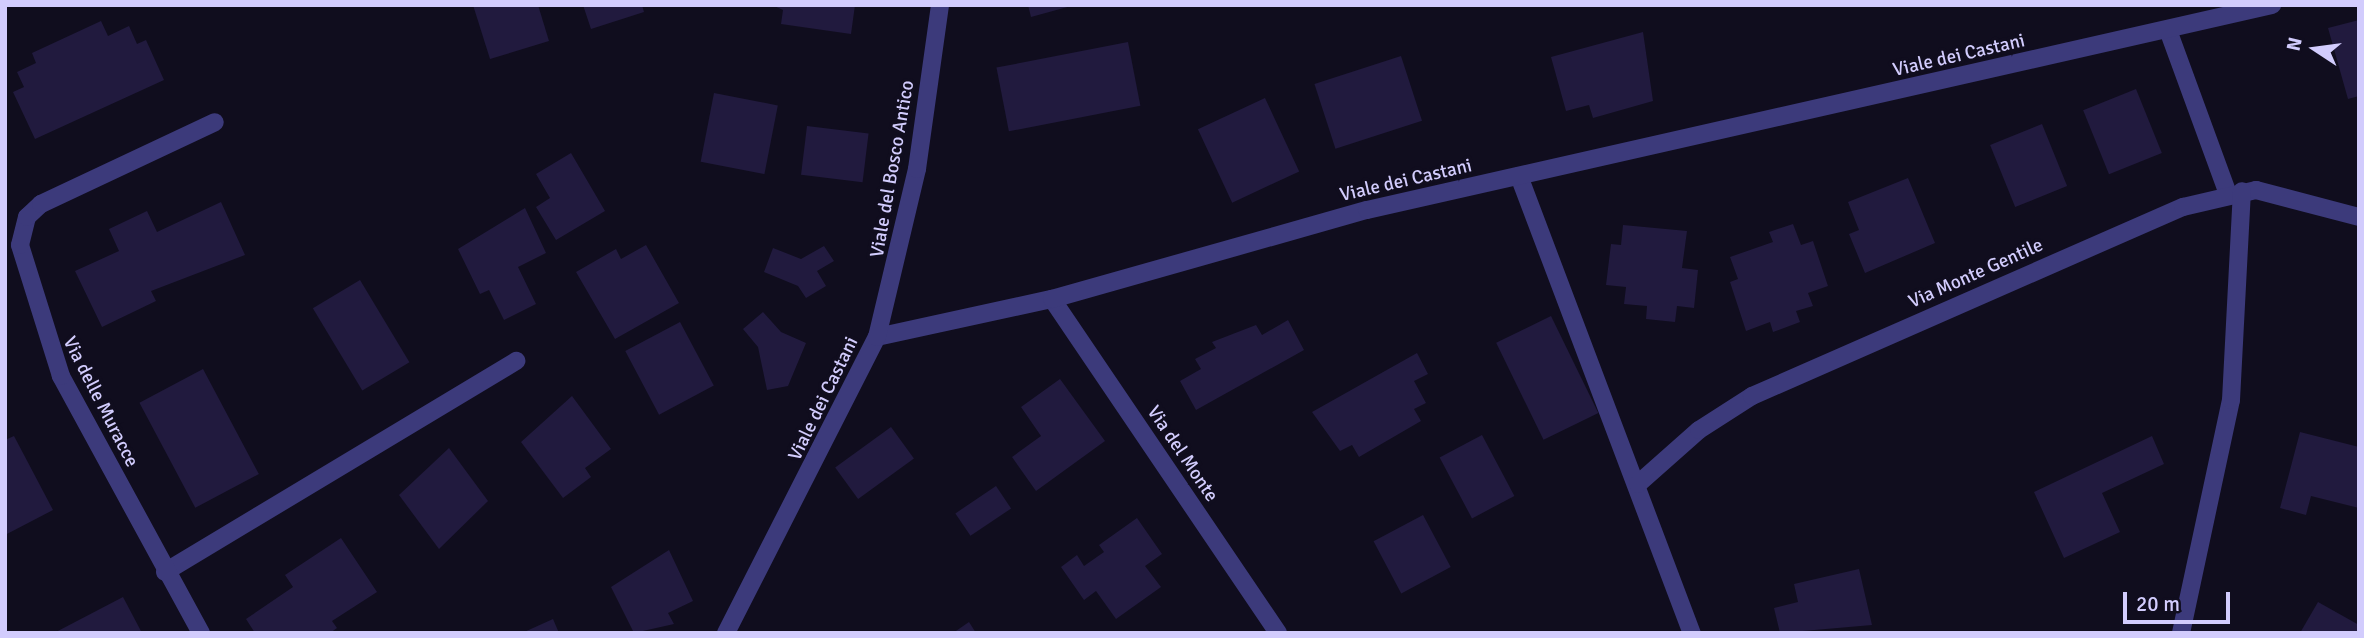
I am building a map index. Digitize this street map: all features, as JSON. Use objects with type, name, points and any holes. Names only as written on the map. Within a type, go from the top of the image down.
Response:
[{"type":"street","name":"Viale del Bosco Antico","points":[[877,337],[917,169],[940,5]]},
{"type":"street","name":"Viale dei Castani","points":[[726,633],[877,337],[1052,299],[1367,210],[2272,5]]},
{"type":"street","points":[[2168,30],[2235,193],[2231,400],[2181,633]]},
{"type":"street","name":"Via delle Muracce","points":[[201,633],[165,572],[61,376],[22,259],[21,235],[41,204],[215,122]]},
{"type":"street","points":[[1519,176],[1639,484],[1692,633]]},
{"type":"street","name":"Via Monte Gentile","points":[[1639,484],[1699,430],[1770,387],[2160,216],[2235,193],[2284,193],[2359,217]]},
{"type":"street","name":"Via del Monte","points":[[1052,299],[1278,633]]},
{"type":"street","points":[[165,572],[516,361]]},
{"type":"building","points":[[473,5],[538,5],[549,41],[490,59]]},
{"type":"building","points":[[583,5],[642,5],[644,12],[591,29]]},
{"type":"building","points":[[772,5],[855,5],[851,34],[781,24],[783,10]]},
{"type":"building","points":[[1028,5],[1071,5],[1071,6],[1031,17]]},
{"type":"building","points":[[2359,20],[2359,96],[2348,99],[2328,28]]},
{"type":"building","points":[[101,21],[108,36],[129,26],[137,44],[146,40],[164,80],[35,139],[13,92],[24,87],[17,72],[36,63],[32,53]]},
{"type":"building","points":[[1643,32],[1653,101],[1593,118],[1589,105],[1566,111],[1551,57]]},
{"type":"building","points":[[1128,42],[1140,106],[1009,131],[996,68]]},
{"type":"building","points":[[1401,56],[1422,121],[1335,149],[1314,84]]},
{"type":"building","points":[[2136,89],[2162,153],[2109,174],[2083,110]]},
{"type":"building","points":[[714,93],[778,105],[764,174],[701,162]]},
{"type":"building","points":[[1265,98],[1299,171],[1232,203],[1198,129]]},
{"type":"building","points":[[2042,124],[2067,186],[2015,207],[1990,145]]},
{"type":"building","points":[[807,126],[869,134],[863,182],[801,175]]},
{"type":"building","points":[[571,153],[605,211],[556,240],[536,207],[550,198],[536,174]]},
{"type":"building","points":[[1908,178],[1935,243],[1865,273],[1849,234],[1859,230],[1848,202]]},
{"type":"building","points":[[221,202],[245,255],[151,291],[156,301],[102,327],[75,271],[119,251],[109,229],[147,211],[157,232]]},
{"type":"building","points":[[525,208],[546,253],[518,267],[536,304],[504,320],[489,290],[480,294],[458,249]]},
{"type":"building","points":[[1793,224],[1801,245],[1813,241],[1828,286],[1808,293],[1813,306],[1796,311],[1800,322],[1773,332],[1770,322],[1746,331],[1730,282],[1738,279],[1730,257],[1773,242],[1769,232]]},
{"type":"building","points":[[1623,225],[1687,231],[1682,268],[1698,270],[1694,308],[1677,306],[1675,322],[1646,319],[1647,306],[1624,304],[1626,287],[1606,285],[1611,244],[1621,245]]},
{"type":"building","points":[[646,245],[679,303],[615,339],[576,272],[616,249],[621,259]]},
{"type":"building","points":[[824,246],[834,261],[817,271],[826,286],[806,298],[798,286],[764,272],[773,248],[801,259]]},
{"type":"building","points":[[360,280],[409,362],[362,391],[313,308]]},
{"type":"building","points":[[763,312],[781,332],[806,343],[788,386],[767,390],[758,347],[743,329]]},
{"type":"building","points":[[1551,316],[1598,413],[1544,440],[1496,343]]},
{"type":"building","points":[[1288,320],[1304,350],[1196,410],[1180,381],[1201,369],[1195,359],[1216,348],[1212,342],[1256,325],[1262,335]]},
{"type":"building","points":[[680,322],[714,386],[659,415],[625,351]]},
{"type":"building","points":[[1417,353],[1428,374],[1414,381],[1426,403],[1414,409],[1421,421],[1359,457],[1352,445],[1340,451],[1312,412]]},
{"type":"building","points":[[203,369],[259,474],[195,508],[139,403]]},
{"type":"building","points":[[1060,379],[1105,441],[1036,491],[1012,457],[1041,436],[1021,407]]},
{"type":"building","points":[[572,396],[611,449],[585,468],[591,477],[563,498],[521,442]]},
{"type":"building","points":[[891,427],[914,459],[858,499],[835,468]]},
{"type":"building","points":[[2300,432],[2359,447],[2359,508],[2311,496],[2306,515],[2280,508]]},
{"type":"building","points":[[1482,435],[1514,496],[1472,518],[1440,458]]},
{"type":"building","points":[[14,436],[53,510],[5,535],[5,440]]},
{"type":"building","points":[[2152,436],[2164,464],[2102,493],[2120,532],[2064,558],[2034,492]]},
{"type":"building","points":[[449,448],[488,501],[439,549],[399,495]]},
{"type":"building","points":[[996,486],[1011,508],[970,536],[955,513]]},
{"type":"building","points":[[1423,515],[1451,567],[1401,593],[1374,541]]},
{"type":"building","points":[[1137,518],[1162,554],[1145,566],[1161,587],[1116,619],[1096,591],[1084,600],[1061,567],[1077,555],[1084,566],[1104,552],[1099,545]]},
{"type":"building","points":[[341,538],[377,592],[332,621],[337,628],[330,633],[255,633],[246,619],[293,587],[285,575]]},
{"type":"building","points":[[669,550],[693,601],[668,613],[674,624],[634,633],[611,587]]},
{"type":"building","points":[[1859,569],[1872,625],[1780,633],[1774,608],[1798,602],[1794,584]]},
{"type":"building","points":[[123,597],[142,633],[54,633]]},
{"type":"building","points":[[2318,602],[2359,625],[2359,633],[2300,633]]},
{"type":"building","points":[[553,619],[559,633],[522,633]]},
{"type":"building","points":[[969,622],[976,633],[953,633]]}]
